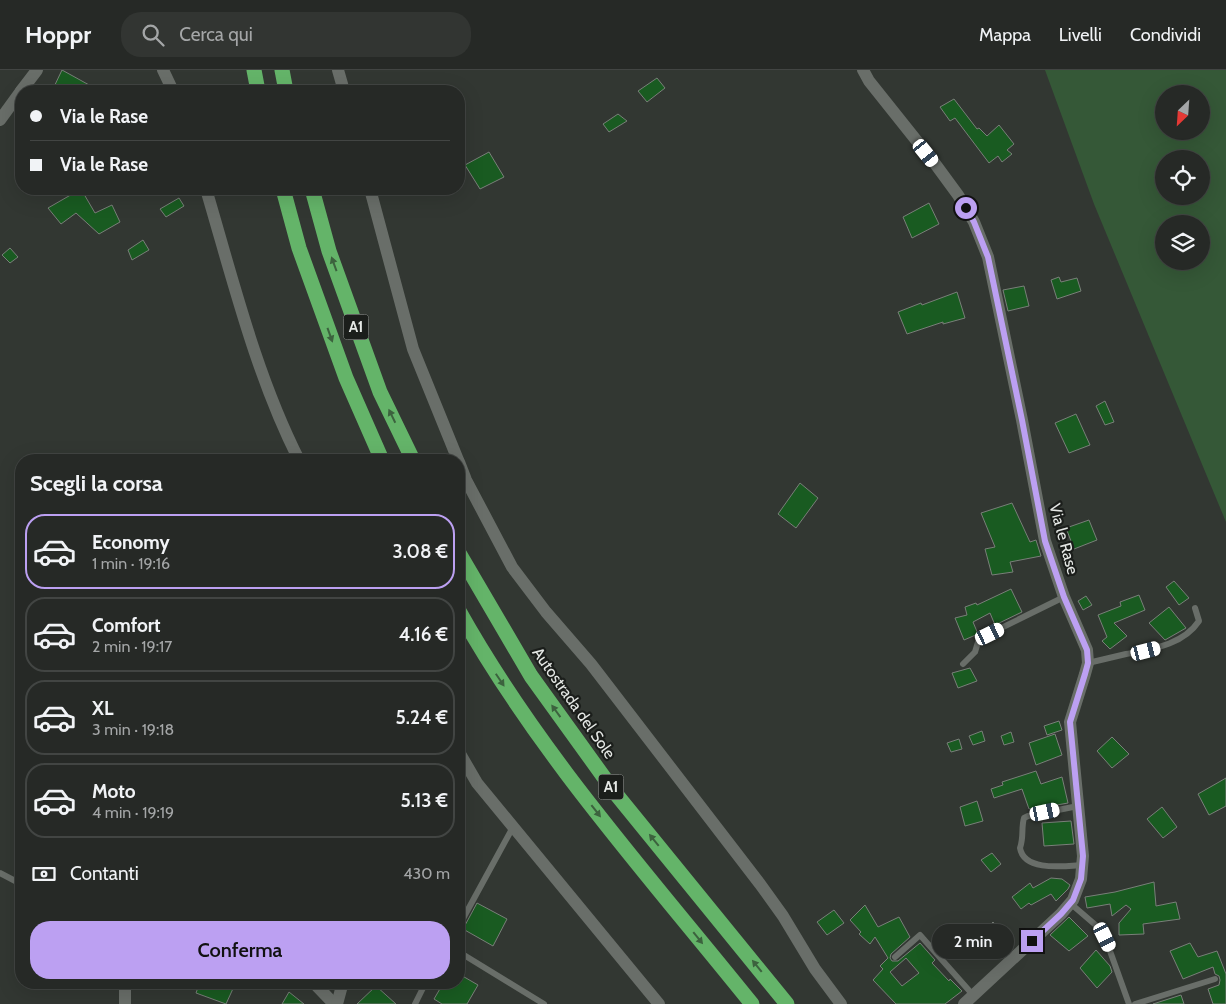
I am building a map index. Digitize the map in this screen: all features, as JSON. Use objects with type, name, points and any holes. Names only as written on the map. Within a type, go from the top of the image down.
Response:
[{"type":"highway","points":[[254,70],[257,85]]},
{"type":"highway","points":[[282,70],[285,85]]},
{"type":"highway","name":"A1","points":[[285,195],[299,248],[339,359],[379,454]]},
{"type":"highway","name":"A1","points":[[314,195],[330,251],[380,392],[410,454]]},
{"type":"highway","name":"Autostrada del Sole","points":[[465,563],[531,676],[610,786],[787,1004]]},
{"type":"highway","name":"A1","points":[[465,622],[498,677],[550,752],[620,843],[752,1004]]},
{"type":"street","points":[[26,85],[37,70]]},
{"type":"street","points":[[163,70],[170,85]]},
{"type":"street","points":[[338,70],[342,85]]},
{"type":"street","name":"Via le Rase","points":[[863,70],[869,81],[958,195],[974,222],[988,257],[1045,541],[1064,597],[1087,650],[1088,663]]},
{"type":"street","points":[[0,120],[15,99]]},
{"type":"street","points":[[208,195],[263,377],[296,454]]},
{"type":"street","points":[[372,195],[413,349],[455,454]]},
{"type":"street","points":[[465,478],[512,567],[546,612],[591,664],[760,884],[783,916],[815,969],[841,1004]]},
{"type":"street","points":[[964,1004],[1061,914],[1073,900],[1081,879],[1083,856],[1070,722],[1088,663]]},
{"type":"street","points":[[465,766],[652,1001]]},
{"type":"street","points":[[125,989],[125,1004]]},
{"type":"street","points":[[320,989],[335,1004],[341,989]]},
{"type":"lane","points":[[963,664],[975,652],[979,639],[1064,597]]},
{"type":"lane","points":[[1088,663],[1167,645],[1193,629],[1199,621],[1195,608]]},
{"type":"lane","points":[[1078,806],[1024,818],[1022,823],[1023,838],[1020,848],[1024,856],[1036,864],[1046,866],[1082,865]]},
{"type":"lane","points":[[465,915],[513,827]]},
{"type":"lane","points":[[0,873],[15,881]]},
{"type":"lane","points":[[1070,903],[1099,928],[1105,937],[1129,1004]]},
{"type":"lane","points":[[895,957],[920,935],[974,995]]},
{"type":"lane","points":[[465,956],[544,1004]]},
{"type":"lane","points":[[1135,1004],[1215,979]]},
{"type":"lane","points":[[415,1004],[422,989]]},
{"type":"green space","points":[[1045,70],[1226,70],[1226,522],[1094,204]]},
{"type":"building","points":[[62,70],[89,85],[55,85]]},
{"type":"building","points":[[657,78],[665,88],[647,102],[638,91]]},
{"type":"building","points":[[954,99],[977,129],[979,128],[987,136],[999,125],[1014,144],[1007,150],[1012,154],[1002,162],[998,156],[989,163],[955,118],[950,121],[940,107]]},
{"type":"building","points":[[618,114],[627,121],[609,132],[603,124]]},
{"type":"building","points":[[489,152],[504,177],[480,189],[465,165]]},
{"type":"building","points":[[71,195],[84,195],[95,213],[112,205],[120,222],[99,234],[76,213],[61,224],[48,208]]},
{"type":"building","points":[[179,198],[184,206],[166,217],[160,209]]},
{"type":"building","points":[[929,203],[939,224],[912,238],[903,217]]},
{"type":"building","points":[[143,240],[149,250],[132,260],[128,250]]},
{"type":"building","points":[[10,248],[18,257],[10,263],[2,255]]},
{"type":"building","points":[[1059,277],[1061,282],[1077,278],[1081,291],[1057,299],[1051,280]]},
{"type":"building","points":[[1024,286],[1029,306],[1008,311],[1003,290]]},
{"type":"building","points":[[957,292],[965,318],[943,324],[943,322],[907,334],[898,312]]},
{"type":"building","points":[[1105,401],[1114,422],[1105,425],[1096,406]]},
{"type":"building","points":[[1076,414],[1090,445],[1069,453],[1055,423]]},
{"type":"building","points":[[800,483],[818,498],[796,528],[778,514]]},
{"type":"building","points":[[1012,503],[1030,542],[1036,540],[1041,556],[1010,562],[1013,572],[992,575],[985,549],[995,547],[981,513]]},
{"type":"building","points":[[1089,520],[1097,540],[1074,549],[1066,528]]},
{"type":"building","points":[[1174,581],[1189,598],[1179,605],[1166,587]]},
{"type":"building","points":[[1011,589],[1022,612],[995,625],[990,613],[973,622],[978,634],[964,640],[955,618],[967,615],[965,607],[976,603],[977,605]]},
{"type":"building","points":[[1139,595],[1145,610],[1114,623],[1127,636],[1110,649],[1102,641],[1107,637],[1098,615],[1121,606],[1120,602]]},
{"type":"building","points":[[1086,596],[1092,605],[1083,610],[1078,601]]},
{"type":"building","points":[[1169,607],[1186,628],[1165,640],[1149,623]]},
{"type":"building","points":[[970,668],[977,681],[958,688],[952,673]]},
{"type":"building","points":[[1059,721],[1062,730],[1047,735],[1044,726]]},
{"type":"building","points":[[982,731],[985,741],[973,745],[969,736]]},
{"type":"building","points":[[1011,732],[1014,742],[1004,745],[1001,736]]},
{"type":"building","points":[[1055,734],[1062,755],[1036,765],[1029,743]]},
{"type":"building","points":[[1112,737],[1129,754],[1112,768],[1097,751]]},
{"type":"building","points":[[959,739],[962,749],[951,752],[947,743]]},
{"type":"building","points":[[1036,771],[1041,784],[1062,777],[1068,803],[1029,809],[1022,789],[994,798],[991,789],[1003,785],[1002,782]]},
{"type":"building","points":[[1226,778],[1226,806],[1209,815],[1198,794]]},
{"type":"building","points":[[977,801],[983,821],[965,826],[960,807]]},
{"type":"building","points":[[1162,807],[1177,827],[1163,838],[1147,819]]},
{"type":"building","points":[[1071,821],[1074,844],[1044,846],[1042,823]]},
{"type":"building","points":[[992,853],[1001,864],[991,872],[981,860]]},
{"type":"building","points":[[1051,878],[1062,879],[1070,885],[1056,901],[1051,894],[1031,905],[1029,903],[1021,909],[1012,897],[1030,883],[1033,888]]},
{"type":"building","points":[[1154,882],[1156,906],[1176,902],[1180,919],[1143,924],[1144,934],[1119,935],[1119,923],[1131,909],[1126,905],[1112,916],[1110,904],[1087,908],[1085,897]]},
{"type":"building","points":[[477,903],[507,919],[493,946],[465,930],[465,925]]},
{"type":"building","points":[[865,905],[878,927],[899,917],[910,937],[891,954],[890,958],[892,961],[898,961],[920,943],[935,960],[932,963],[949,981],[950,979],[962,991],[945,1004],[896,1004],[873,980],[883,969],[880,966],[888,958],[875,937],[870,944],[859,934],[861,932],[850,920]],"holes":[[[906,958],[919,973],[902,986],[890,972]]]},
{"type":"building","points":[[834,910],[844,923],[827,935],[817,922]]},
{"type":"building","points":[[1069,917],[1088,936],[1069,951],[1050,935]]},
{"type":"building","points":[[993,922],[1008,939],[990,954],[977,938]]},
{"type":"building","points":[[1190,943],[1198,957],[1217,951],[1226,974],[1226,1004],[1213,1004],[1208,989],[1219,985],[1220,980],[1219,976],[1215,974],[1213,967],[1183,979],[1170,951]]},
{"type":"building","points":[[1096,950],[1110,966],[1112,972],[1097,988],[1080,968]]},
{"type":"building","points":[[465,977],[478,985],[467,1004],[442,1004],[434,999],[440,989],[465,989]]},
{"type":"building","points":[[197,989],[233,989],[226,1004],[196,993]]},
{"type":"building","points":[[373,989],[379,989],[396,1004],[357,1004]]},
{"type":"building","points":[[289,992],[304,1004],[282,1004]]},
{"type":"building","points":[[1181,995],[1184,1004],[1153,1004]]},
{"type":"route","points":[[966,208],[974,222],[988,257],[1045,541],[1064,597],[1087,650],[1088,663],[1070,722],[1083,856],[1081,879],[1073,900],[1032,941]]}]
